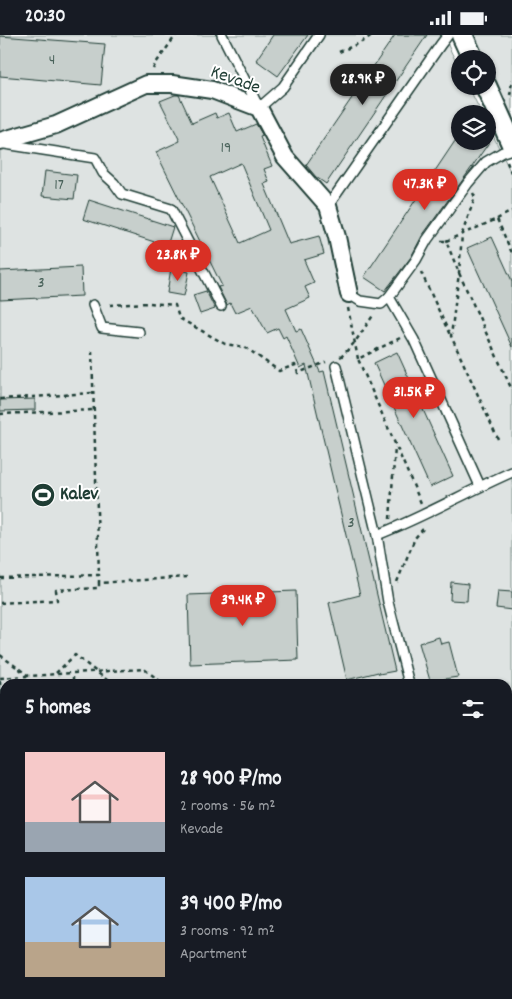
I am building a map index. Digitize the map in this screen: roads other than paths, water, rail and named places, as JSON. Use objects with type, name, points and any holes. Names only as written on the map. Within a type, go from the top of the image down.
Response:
[{"type":"street","points":[[462,35],[469,50]]},
{"type":"street","name":"Kevade","points":[[0,142],[56,125],[146,84],[172,84],[212,90],[259,108],[285,157],[328,206],[338,237],[349,294]]},
{"type":"street","points":[[490,95],[512,144]]},
{"type":"lane","points":[[222,35],[259,108],[282,87],[319,35]]},
{"type":"lane","points":[[328,206],[448,35]]},
{"type":"lane","points":[[0,142],[95,158],[103,173],[122,194],[171,209],[221,306]]},
{"type":"lane","points":[[349,294],[360,301],[381,303],[389,297],[468,183],[486,162],[512,149]]},
{"type":"lane","points":[[389,297],[410,333],[480,486]]},
{"type":"lane","points":[[93,305],[102,328],[139,332]]},
{"type":"lane","points":[[336,366],[377,535],[388,602],[408,679]]},
{"type":"lane","points":[[377,535],[426,514],[512,472]]},
{"type":"place","name":"Kalev","points":[[43,495]]}]
